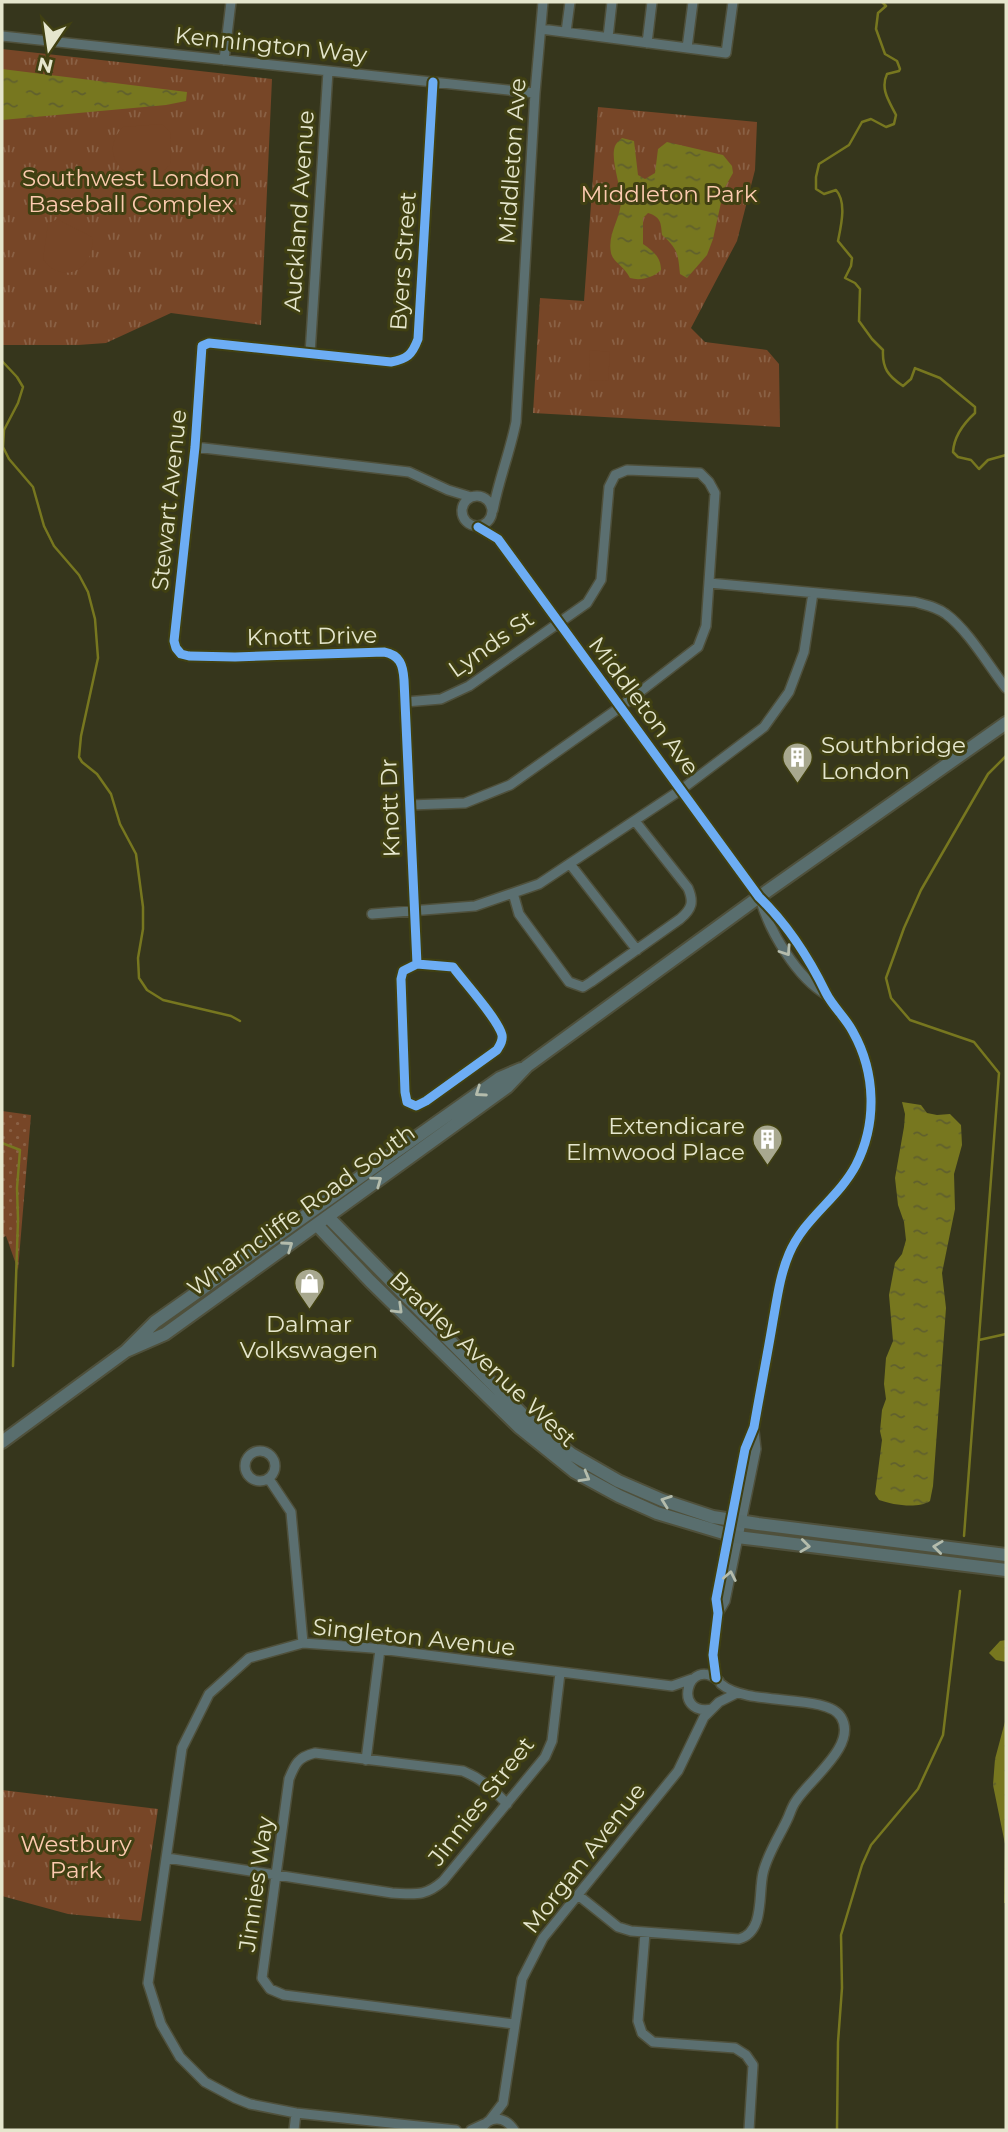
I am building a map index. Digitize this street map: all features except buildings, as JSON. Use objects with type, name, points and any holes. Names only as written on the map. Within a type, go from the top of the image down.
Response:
[{"type":"main road","name":"Wharncliffe Road South","points":[[126,1351],[165,1334],[507,1087],[527,1066],[759,897],[1006,723]]},
{"type":"main road","name":"Wharncliffe Road South","points":[[2,1442],[126,1351],[155,1322],[301,1217],[500,1078],[527,1066]]},
{"type":"main road","name":"Bradley Avenue West","points":[[328,1217],[524,1416],[571,1454],[618,1481],[662,1500],[736,1521],[1006,1555]]},
{"type":"main road","name":"Bradley Avenue West","points":[[317,1225],[370,1281],[519,1427],[575,1472],[619,1496],[657,1513],[733,1536],[1006,1570]]},
{"type":"street","points":[[224,60],[231,2]]},
{"type":"street","name":"Middleton Ave","points":[[493,512],[516,422],[535,93],[543,2]]},
{"type":"street","points":[[566,32],[570,2]]},
{"type":"street","points":[[608,37],[612,2]]},
{"type":"street","points":[[646,43],[652,2]]},
{"type":"street","points":[[687,48],[693,2]]},
{"type":"street","points":[[541,29],[726,53],[733,2]]},
{"type":"street","name":"Kennington Way","points":[[2,36],[535,93]]},
{"type":"street","name":"Auckland Avenue","points":[[310,354],[328,71]]},
{"type":"street","name":"Byers Street","points":[[202,346],[209,343],[391,362],[404,359],[412,353],[418,339],[433,82]]},
{"type":"street","name":"Stewart Avenue","points":[[181,654],[174,641],[195,447],[202,346]]},
{"type":"street","points":[[195,447],[409,472],[448,490],[489,501],[498,539]]},
{"type":"street","name":"Lynds St","points":[[405,702],[441,699],[469,686],[587,603],[601,580],[609,487],[615,475],[627,470],[700,473],[709,482],[715,493],[709,583],[706,626],[698,646],[619,708],[510,785],[466,803],[410,805]]},
{"type":"street","points":[[462,510],[465,502],[497,489]]},
{"type":"street","points":[[448,490],[462,510],[464,520],[498,539]]},
{"type":"street","points":[[478,527],[485,525],[493,512]]},
{"type":"street","name":"Middleton Ave","points":[[498,539],[759,897]]},
{"type":"street","points":[[709,583],[915,602],[933,606],[961,629],[1006,688]]},
{"type":"street","points":[[372,914],[475,906],[539,884],[682,789],[764,727],[789,692],[804,652],[813,593]]},
{"type":"street","name":"Knott Drive","points":[[181,654],[235,657],[392,654],[403,665],[405,702]]},
{"type":"street","name":"Knott Dr","points":[[405,702],[416,964]]},
{"type":"street","points":[[513,893],[519,914],[569,982],[583,987],[592,982],[688,912],[692,898],[688,888],[635,821]]},
{"type":"street","points":[[570,864],[637,950]]},
{"type":"street","points":[[716,1705],[723,1695],[713,1655],[718,1613],[716,1599],[756,1449],[754,1427],[780,1281],[788,1256],[805,1225],[839,1190],[852,1172],[865,1143],[870,1122],[871,1090],[865,1059],[852,1030],[827,995],[811,963],[775,912],[759,897]]},
{"type":"street","points":[[416,964],[453,967],[494,1020],[502,1041],[497,1050],[426,1101],[415,1105],[407,1102],[405,1092],[401,979],[404,971],[416,964]]},
{"type":"street","points":[[269,1479],[291,1513],[303,1643]]},
{"type":"street","name":"Singleton Avenue","points":[[456,2130],[296,2113],[247,2103],[205,2082],[180,2057],[164,2032],[148,1983],[182,1748],[209,1694],[249,1658],[303,1643],[380,1649],[672,1686],[695,1678]]},
{"type":"street","points":[[366,1760],[380,1649]]},
{"type":"street","points":[[698,1726],[687,1692],[713,1655]]},
{"type":"street","name":"Jinnies Street","points":[[167,1858],[393,1894],[421,1895],[443,1881],[545,1756],[552,1741],[559,1673]]},
{"type":"street","points":[[578,1895],[618,1927],[645,1934],[739,1939],[747,1937],[756,1922],[763,1872],[796,1801],[843,1741],[845,1728],[840,1714],[826,1705],[735,1694],[708,1674],[695,1678]]},
{"type":"street","points":[[672,1686],[701,1709],[716,1705],[735,1694]]},
{"type":"street","name":"Morgan Avenue","points":[[513,2128],[503,2103],[522,1979],[531,1959],[543,1938],[678,1771],[698,1726],[716,1705]]},
{"type":"street","name":"Jinnies Way","points":[[507,1804],[492,1787],[463,1771],[315,1753],[296,1761],[289,1779],[262,1978],[270,1989],[284,1995],[514,2024]]},
{"type":"street","points":[[645,1934],[638,2021],[642,2033],[653,2042],[735,2048],[746,2055],[752,2066],[749,2130]]},
{"type":"street","name":"Morgan Avenue","points":[[485,2125],[503,2103]]},
{"type":"street","points":[[294,2130],[296,2113]]},
{"type":"street","points":[[471,2130],[501,2119],[513,2128]]},
{"type":"green space","name":"Southwest London Baseball Complex","points":[[2,49],[272,79],[261,325],[171,313],[106,343],[2,345]]},
{"type":"green space","name":"Middleton Park","points":[[598,107],[757,122],[755,170],[737,241],[691,328],[705,342],[767,350],[779,364],[780,427],[533,413],[540,298],[584,301]]},
{"type":"green space","points":[[162,124],[171,133],[170,165],[158,174],[145,177],[123,170],[116,162],[113,151],[115,139],[123,127]]},
{"type":"green space","points":[[57,219],[92,237],[89,258],[83,266],[68,273],[59,272],[43,259],[48,224]]},
{"type":"green space","points":[[590,350],[610,352],[608,381],[589,380]]},
{"type":"green space","points":[[2,1111],[31,1115],[18,1270],[6,1236],[2,1238]]},
{"type":"green space","name":"Westbury Park","points":[[2,1790],[158,1809],[141,1921],[68,1914],[2,1896]]},
{"type":"water","points":[[2,69],[187,92],[186,101],[2,120]]},
{"type":"water","points":[[622,138],[634,141],[638,175],[645,179],[655,173],[658,149],[667,142],[723,155],[732,166],[733,173],[724,189],[707,255],[687,278],[680,274],[676,252],[662,235],[660,221],[648,213],[643,218],[643,244],[658,258],[661,270],[646,278],[630,278],[612,256],[611,239],[621,200],[614,151],[615,145]]},
{"type":"water","points":[[902,1102],[921,1105],[927,1113],[950,1114],[961,1125],[962,1145],[954,1174],[955,1209],[942,1273],[946,1308],[933,1486],[930,1501],[912,1506],[885,1502],[879,1500],[875,1494],[882,1440],[882,1410],[886,1399],[886,1358],[893,1341],[889,1295],[895,1263],[902,1254],[906,1240],[895,1178],[904,1127]]},
{"type":"water","points":[[1006,1640],[1006,1662],[996,1660],[989,1653],[1000,1641]]},
{"type":"water","points":[[1006,1718],[1006,1903],[1004,1903],[1005,1844],[993,1785],[995,1759]]},
{"type":"waterway","points":[[882,2],[886,6],[878,13],[876,29],[885,54],[897,61],[900,69],[887,74],[884,85],[896,115],[894,124],[886,127],[871,119],[862,122],[849,145],[819,164],[816,189],[824,194],[836,190],[839,195],[842,214],[838,241],[852,258],[845,278],[860,289],[859,321],[883,350],[885,367],[890,375],[903,386],[911,379],[915,368],[940,378],[975,407],[975,413],[963,426],[955,441],[953,452],[958,457],[971,460],[979,469],[988,460],[1006,455]]},
{"type":"waterway","points":[[2,361],[23,387],[4,430],[3,447],[9,459],[33,487],[44,526],[54,546],[79,575],[88,592],[95,619],[98,658],[79,757],[97,774],[111,794],[120,824],[136,854],[143,907],[143,929],[138,958],[139,978],[147,990],[163,1000],[231,1016],[240,1021]]},
{"type":"waterway","points":[[964,1536],[999,1073],[974,1042],[910,1020],[891,998],[886,978],[921,890],[988,774],[1006,756]]},
{"type":"waterway","points":[[2,1143],[20,1150],[13,1366]]},
{"type":"waterway","points":[[979,1340],[1006,1334]]},
{"type":"waterway","points":[[837,2130],[841,1935],[862,1865],[871,1845],[918,1789],[943,1735],[960,1591]]},
{"type":"cycle path","points":[[417,964],[453,967],[494,1020],[502,1037],[497,1050],[416,1106],[407,1102],[405,1092],[401,979],[403,971],[417,964],[404,680],[400,662],[384,652],[189,656],[181,654],[174,641],[195,447],[202,346],[209,343],[391,362],[411,353],[418,339],[433,82]]},
{"type":"cycle path","points":[[478,527],[498,539],[759,897],[805,954],[861,1048],[870,1081],[868,1133],[856,1165],[795,1241],[781,1279],[754,1427],[745,1449],[716,1599],[718,1613],[713,1655],[716,1678]]},
{"type":"place","name":"Southbridge London","points":[[798,785]]},
{"type":"place","name":"Extendicare Elmwood Place","points":[[768,1166]]},
{"type":"place","name":"Dalmar Volkswagen","points":[[309,1310]]}]
